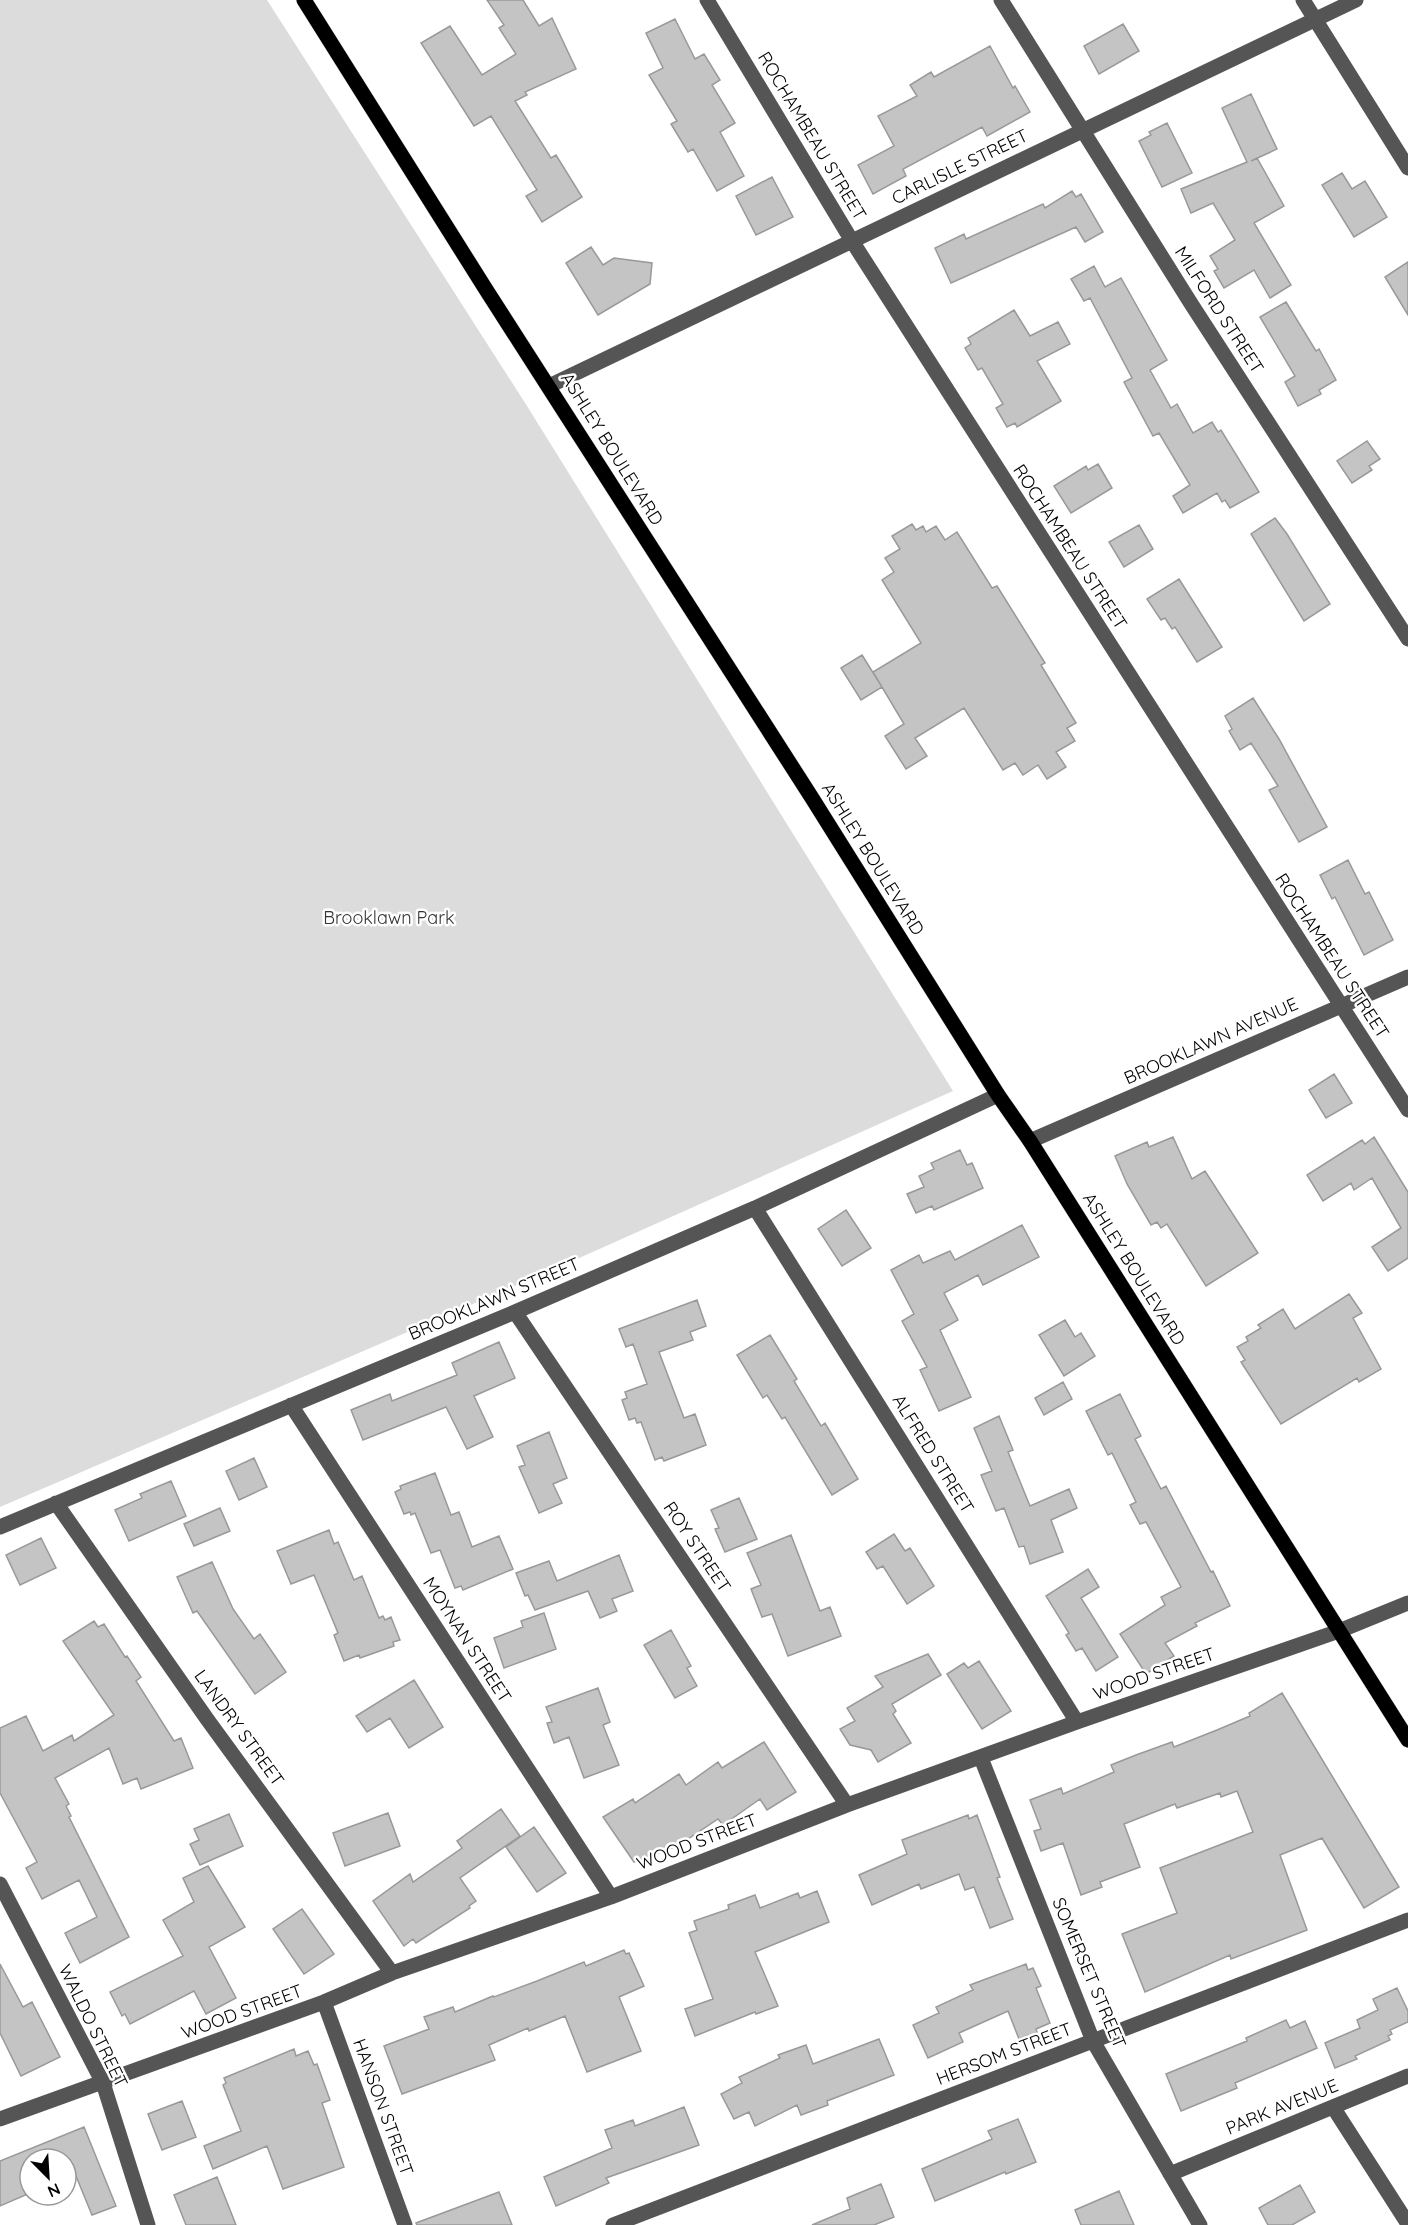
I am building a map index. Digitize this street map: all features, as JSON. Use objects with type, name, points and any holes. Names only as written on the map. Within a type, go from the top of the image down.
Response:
[{"type":"main road","name":"ASHLEY BOULEVARD","points":[[304,0],[1408,1740]]},
{"type":"street","name":"ROCHAMBEAU STREET","points":[[707,0],[852,241],[1408,1110]]},
{"type":"street","name":"MILFORD STREET","points":[[1001,0],[1190,302],[1408,639]]},
{"type":"street","points":[[1303,0],[1408,168]]},
{"type":"street","name":"CARLISLE STREET","points":[[549,386],[1356,0]]},
{"type":"street","name":"BROOKLAWN AVENUE","points":[[1030,1142],[1408,977]]},
{"type":"street","name":"BROOKLAWN STREET","points":[[0,1527],[514,1312],[755,1208],[998,1095]]},
{"type":"street","name":"ALFRED STREET","points":[[755,1208],[1077,1722]]},
{"type":"street","name":"ROY STREET","points":[[514,1312],[847,1805]]},
{"type":"street","name":"MOYNAN STREET","points":[[291,1405],[610,1897]]},
{"type":"street","name":"LANDRY STREET","points":[[57,1503],[207,1719],[392,1973]]},
{"type":"street","name":"WOOD STREET","points":[[0,2119],[324,2002],[392,1973],[610,1897],[847,1805],[1339,1631],[1408,1603]]},
{"type":"street","name":"SOMERSET STREET","points":[[981,1758],[1093,2041],[1200,2225]]},
{"type":"street","name":"WALDO STREET","points":[[0,1884],[103,2083],[148,2225]]},
{"type":"street","name":"HERSOM STREET","points":[[613,2225],[1408,1920]]},
{"type":"street","name":"HANSON STREET","points":[[324,2002],[405,2225]]},
{"type":"street","name":"PARK AVENUE","points":[[1170,2174],[1408,2076]]},
{"type":"street","points":[[1333,2107],[1408,2224]]},
{"type":"green space","name":"Brooklawn Park","points":[[0,0],[267,0],[527,406],[953,1091],[568,1263],[0,1507]]},
{"type":"building","points":[[487,0],[523,0],[539,26],[552,18],[576,69],[525,92],[527,95],[515,101],[551,158],[556,155],[582,197],[542,222],[526,196],[537,190],[491,116],[474,126],[421,43],[450,26],[482,75],[516,54],[499,28],[504,25]]},
{"type":"building","points":[[675,19],[695,59],[704,54],[720,80],[712,85],[735,123],[720,132],[744,176],[717,191],[693,149],[688,152],[671,124],[677,121],[649,75],[663,68],[646,33]]},
{"type":"building","points":[[1123,24],[1139,51],[1099,74],[1084,46]]},
{"type":"building","points":[[990,46],[1013,88],[1015,86],[1030,112],[987,136],[982,127],[903,169],[906,176],[873,194],[858,165],[894,146],[878,116],[917,96],[910,85],[931,72],[934,77]]},
{"type":"building","points":[[1251,94],[1277,149],[1257,158],[1284,206],[1254,223],[1291,285],[1270,298],[1254,270],[1224,288],[1214,271],[1218,269],[1210,256],[1235,240],[1213,203],[1191,213],[1181,189],[1247,162],[1222,108]]},
{"type":"building","points":[[1167,123],[1192,173],[1162,187],[1139,141],[1151,135],[1149,132]]},
{"type":"building","points":[[1342,173],[1352,189],[1365,181],[1387,217],[1354,237],[1322,185]]},
{"type":"building","points":[[772,177],[793,217],[756,235],[736,196]]},
{"type":"building","points":[[1072,191],[1076,197],[1081,194],[1103,232],[1085,242],[1076,227],[951,283],[935,248],[964,234],[966,239],[1043,204],[1045,208]]},
{"type":"building","points":[[591,247],[603,265],[614,258],[652,263],[650,284],[598,315],[566,263]]},
{"type":"building","points":[[1408,262],[1408,315],[1385,277]]},
{"type":"building","points":[[1094,266],[1105,287],[1121,278],[1167,360],[1150,370],[1171,408],[1177,404],[1193,433],[1212,422],[1218,432],[1221,430],[1259,492],[1230,508],[1225,500],[1222,502],[1217,493],[1183,513],[1173,496],[1190,485],[1159,433],[1153,436],[1124,382],[1132,378],[1090,298],[1084,301],[1071,279]]},
{"type":"building","points":[[1286,302],[1316,351],[1319,349],[1336,380],[1319,390],[1321,394],[1298,406],[1285,382],[1295,376],[1260,317]]},
{"type":"building","points":[[1014,310],[1030,336],[1058,322],[1070,344],[1037,361],[1061,401],[1017,427],[1015,423],[1007,427],[996,408],[1003,404],[982,368],[978,370],[965,348],[971,344],[968,338]]},
{"type":"building","points":[[1367,441],[1380,459],[1369,466],[1372,470],[1352,483],[1337,461]]},
{"type":"building","points":[[1098,464],[1112,488],[1071,513],[1054,486],[1086,466],[1088,470]]},
{"type":"building","points":[[1275,518],[1330,604],[1304,621],[1251,534]]},
{"type":"building","points":[[912,524],[916,530],[923,526],[926,532],[936,526],[945,540],[957,532],[992,588],[997,586],[1045,663],[1041,665],[1076,723],[1067,728],[1075,741],[1056,752],[1066,767],[1047,779],[1038,765],[1023,775],[1015,763],[1003,770],[964,708],[915,738],[927,756],[906,769],[885,736],[904,724],[873,672],[921,643],[882,580],[894,572],[885,558],[900,549],[892,536]]},
{"type":"building","points":[[1139,525],[1153,549],[1124,567],[1109,542]]},
{"type":"building","points":[[1179,579],[1222,647],[1197,662],[1175,627],[1172,629],[1165,618],[1161,620],[1147,599]]},
{"type":"building","points":[[862,655],[882,687],[861,700],[841,668]]},
{"type":"building","points":[[1253,698],[1279,739],[1327,827],[1299,842],[1269,790],[1278,786],[1251,743],[1240,750],[1229,731],[1232,729],[1225,716]]},
{"type":"building","points":[[1348,860],[1365,894],[1369,892],[1393,940],[1364,955],[1335,897],[1332,899],[1320,875]]},
{"type":"building","points":[[1334,1074],[1352,1103],[1326,1118],[1309,1090]]},
{"type":"building","points":[[1173,1137],[1192,1179],[1205,1171],[1258,1253],[1206,1286],[1167,1224],[1161,1228],[1157,1222],[1151,1225],[1127,1184],[1115,1156],[1147,1142],[1149,1147]]},
{"type":"building","points":[[1374,1137],[1408,1192],[1408,1258],[1388,1271],[1372,1247],[1401,1228],[1372,1178],[1354,1190],[1351,1183],[1323,1201],[1307,1175],[1362,1140],[1365,1144]]},
{"type":"building","points":[[960,1150],[967,1165],[972,1163],[983,1188],[934,1210],[932,1206],[916,1213],[907,1194],[924,1187],[919,1176],[934,1169],[931,1163]]},
{"type":"building","points":[[846,1210],[871,1248],[842,1266],[818,1229]]},
{"type":"building","points":[[1022,1225],[1039,1257],[983,1285],[978,1275],[944,1293],[958,1320],[940,1330],[971,1397],[939,1411],[920,1370],[927,1367],[902,1321],[914,1314],[891,1270],[919,1255],[923,1263],[950,1251],[955,1260]]},
{"type":"building","points":[[1349,1294],[1362,1313],[1353,1318],[1381,1369],[1359,1382],[1357,1378],[1281,1424],[1241,1362],[1245,1360],[1237,1347],[1248,1341],[1246,1337],[1261,1328],[1258,1325],[1283,1309],[1295,1329]]},
{"type":"building","points":[[697,1300],[706,1326],[690,1332],[693,1340],[659,1352],[684,1418],[695,1414],[706,1445],[664,1461],[662,1457],[655,1460],[641,1422],[637,1423],[635,1418],[629,1420],[622,1400],[627,1398],[625,1392],[647,1384],[633,1344],[626,1347],[619,1329]]},
{"type":"building","points":[[1065,1320],[1075,1337],[1081,1333],[1095,1356],[1064,1376],[1039,1335]]},
{"type":"building","points":[[770,1335],[797,1379],[794,1381],[821,1426],[825,1423],[858,1479],[832,1495],[785,1417],[782,1419],[767,1395],[763,1398],[737,1355]]},
{"type":"building","points":[[499,1342],[515,1378],[474,1396],[493,1437],[467,1449],[446,1407],[363,1440],[351,1410],[390,1394],[392,1401],[457,1375],[452,1363]]},
{"type":"building","points":[[1063,1382],[1072,1399],[1044,1415],[1035,1398]]},
{"type":"building","points":[[1120,1394],[1141,1436],[1135,1439],[1161,1489],[1166,1486],[1230,1606],[1195,1623],[1197,1626],[1165,1643],[1174,1656],[1146,1674],[1120,1634],[1165,1605],[1161,1597],[1181,1587],[1146,1522],[1140,1524],[1130,1505],[1136,1502],[1112,1453],[1108,1455],[1086,1411]]},
{"type":"building","points":[[999,1416],[1013,1450],[1008,1452],[1030,1506],[1069,1489],[1077,1508],[1051,1520],[1063,1552],[1030,1564],[1024,1546],[1019,1547],[1004,1508],[996,1511],[981,1475],[992,1471],[974,1428]]},
{"type":"building","points":[[549,1432],[567,1478],[553,1484],[562,1503],[539,1513],[519,1467],[525,1465],[517,1446]]},
{"type":"building","points":[[254,1458],[267,1487],[239,1500],[226,1471]]},
{"type":"building","points":[[435,1473],[451,1515],[459,1512],[472,1547],[499,1536],[513,1569],[463,1590],[461,1586],[455,1588],[440,1550],[431,1553],[415,1513],[404,1514],[395,1492],[401,1489],[400,1486]]},
{"type":"building","points":[[171,1481],[186,1516],[129,1541],[115,1510],[142,1498],[140,1494]]},
{"type":"building","points":[[739,1498],[757,1539],[725,1552],[715,1529],[719,1528],[711,1510]]},
{"type":"building","points":[[220,1508],[230,1531],[194,1546],[184,1524]]},
{"type":"building","points":[[329,1530],[334,1544],[338,1542],[354,1580],[362,1576],[379,1618],[383,1616],[385,1620],[391,1617],[400,1640],[393,1642],[394,1646],[344,1661],[334,1635],[338,1633],[314,1575],[291,1584],[277,1551]]},
{"type":"building","points":[[894,1534],[905,1551],[910,1548],[934,1586],[907,1604],[883,1566],[877,1569],[866,1552]]},
{"type":"building","points":[[791,1535],[820,1611],[830,1607],[841,1636],[788,1656],[772,1614],[762,1617],[751,1589],[761,1585],[747,1553]]},
{"type":"building","points":[[41,1538],[56,1568],[20,1585],[6,1555]]},
{"type":"building","points":[[619,1555],[633,1591],[612,1599],[617,1611],[600,1618],[588,1591],[535,1610],[528,1595],[525,1596],[516,1573],[549,1561],[557,1581]]},
{"type":"building","points":[[212,1562],[233,1609],[254,1639],[260,1634],[286,1672],[255,1694],[197,1611],[193,1613],[177,1577]]},
{"type":"building","points":[[1088,1569],[1099,1587],[1081,1598],[1118,1657],[1096,1671],[1082,1648],[1076,1651],[1066,1635],[1069,1633],[1046,1596]]},
{"type":"building","points":[[544,1613],[556,1649],[504,1668],[494,1638],[523,1627],[521,1621]]},
{"type":"building","points":[[94,1621],[98,1627],[104,1624],[125,1657],[127,1656],[141,1677],[136,1681],[174,1741],[181,1738],[193,1768],[141,1789],[137,1778],[123,1784],[109,1748],[55,1778],[69,1804],[66,1806],[71,1816],[69,1817],[129,1937],[80,1963],[65,1933],[97,1917],[79,1880],[42,1899],[26,1868],[37,1862],[0,1793],[0,1728],[26,1716],[43,1751],[72,1735],[74,1741],[114,1715],[63,1641]]},
{"type":"building","points":[[671,1630],[691,1666],[687,1668],[697,1686],[675,1698],[644,1645]]},
{"type":"building","points":[[928,1654],[941,1675],[892,1704],[896,1711],[893,1714],[911,1743],[878,1762],[871,1750],[850,1745],[840,1729],[855,1721],[847,1708],[883,1687],[875,1676]]},
{"type":"building","points":[[979,1661],[1011,1711],[982,1729],[947,1674],[964,1663],[968,1668]]},
{"type":"building","points":[[414,1680],[443,1727],[409,1748],[390,1718],[367,1732],[356,1716]]},
{"type":"building","points":[[598,1688],[610,1722],[603,1725],[619,1765],[584,1778],[569,1737],[554,1743],[547,1723],[552,1722],[546,1707]]},
{"type":"building","points":[[1282,1693],[1399,1887],[1364,1908],[1322,1838],[1280,1855],[1307,1930],[1231,1959],[1230,1955],[1145,1992],[1122,1934],[1177,1913],[1160,1868],[1253,1832],[1237,1791],[1221,1797],[1220,1793],[1177,1808],[1175,1804],[1124,1824],[1140,1867],[1100,1882],[1102,1887],[1081,1895],[1063,1843],[1041,1851],[1034,1831],[1041,1829],[1030,1800],[1061,1788],[1063,1794],[1114,1772],[1111,1765],[1172,1742],[1174,1747],[1250,1716],[1249,1713]]},
{"type":"building","points":[[764,1742],[796,1792],[767,1810],[760,1799],[723,1825],[718,1819],[679,1845],[634,1862],[603,1817],[633,1799],[635,1803],[679,1774],[686,1785],[718,1762],[722,1768]]},
{"type":"building","points":[[501,1809],[520,1836],[460,1878],[476,1901],[469,1906],[470,1908],[416,1943],[413,1939],[404,1946],[373,1901],[410,1874],[413,1882],[462,1848],[457,1841]]},
{"type":"building","points":[[388,1813],[400,1846],[345,1866],[333,1833]]},
{"type":"building","points":[[229,1814],[243,1846],[200,1865],[190,1844],[199,1840],[194,1829]]},
{"type":"building","points":[[968,1815],[969,1819],[977,1815],[1013,1919],[990,1928],[974,1887],[965,1890],[959,1874],[921,1889],[919,1884],[872,1905],[859,1875],[907,1854],[902,1840]]},
{"type":"building","points":[[534,1827],[566,1873],[537,1892],[506,1847]]},
{"type":"building","points":[[208,1866],[245,1927],[209,1947],[236,1998],[206,2014],[194,1991],[130,2024],[125,2014],[122,2016],[110,1992],[183,1956],[163,1920],[194,1902],[183,1878]]},
{"type":"building","points":[[817,1891],[829,1922],[755,1952],[778,2006],[756,2014],[755,2012],[695,2036],[685,2009],[713,1999],[689,1933],[697,1930],[694,1921],[729,1909],[728,1905],[755,1895],[760,1908],[798,1893],[800,1898]]},
{"type":"building","points":[[302,1909],[334,1954],[304,1974],[273,1929]]},
{"type":"building","points":[[624,1950],[626,1954],[629,1953],[644,1986],[619,1997],[641,2051],[587,2072],[565,2016],[529,2031],[528,2028],[489,2045],[495,2060],[402,2094],[384,2046],[429,2029],[424,2017],[453,2007],[455,2012],[584,1962],[586,1966]]},
{"type":"building","points":[[0,1964],[23,2007],[32,2002],[60,2057],[21,2076],[0,2033]]},
{"type":"building","points":[[1026,1964],[1028,1970],[1033,1968],[1041,1986],[1036,1988],[1050,2023],[1036,2029],[1037,2032],[1019,2039],[1008,2011],[959,2033],[963,2042],[928,2058],[913,2025],[939,2013],[936,2007],[973,1990],[970,1985]]},
{"type":"building","points":[[1397,1988],[1408,2011],[1408,2022],[1390,2030],[1392,2034],[1388,2036],[1390,2040],[1355,2056],[1357,2059],[1335,2068],[1325,2043],[1360,2028],[1357,2020],[1378,2010],[1373,1999]]},
{"type":"building","points":[[1286,2020],[1290,2028],[1305,2021],[1317,2048],[1235,2083],[1237,2088],[1181,2111],[1166,2074],[1247,2041],[1246,2038]]},
{"type":"building","points":[[879,2039],[894,2075],[827,2101],[828,2105],[801,2115],[797,2105],[755,2126],[749,2112],[734,2119],[721,2094],[742,2083],[739,2077],[780,2058],[778,2055],[806,2045],[813,2064]]},
{"type":"building","points":[[294,2049],[296,2056],[308,2051],[314,2065],[317,2064],[330,2100],[322,2103],[344,2167],[283,2189],[267,2146],[213,2169],[204,2146],[241,2131],[223,2085],[226,2083],[224,2078]]},
{"type":"building","points":[[182,2101],[196,2137],[162,2150],[148,2114]]},
{"type":"building","points":[[684,2107],[699,2145],[606,2178],[609,2183],[556,2206],[544,2177],[612,2148],[605,2130],[633,2120],[635,2126]]},
{"type":"building","points":[[1018,2119],[1036,2162],[1006,2174],[1005,2172],[935,2201],[922,2169],[992,2139],[988,2131]]},
{"type":"building","points":[[84,2127],[116,2206],[92,2215],[78,2181],[78,2147],[35,2147]]},
{"type":"building","points":[[18,2154],[18,2198],[0,2206],[0,2161]]},
{"type":"building","points":[[217,2177],[236,2225],[186,2225],[174,2195]]},
{"type":"building","points":[[881,2184],[894,2217],[874,2225],[812,2225],[850,2209],[847,2198]]},
{"type":"building","points":[[1300,2185],[1315,2212],[1292,2225],[1268,2225],[1259,2208]]},
{"type":"building","points":[[1119,2191],[1134,2225],[1081,2225],[1075,2210]]},
{"type":"building","points":[[499,2192],[512,2225],[417,2225],[416,2223]]}]
